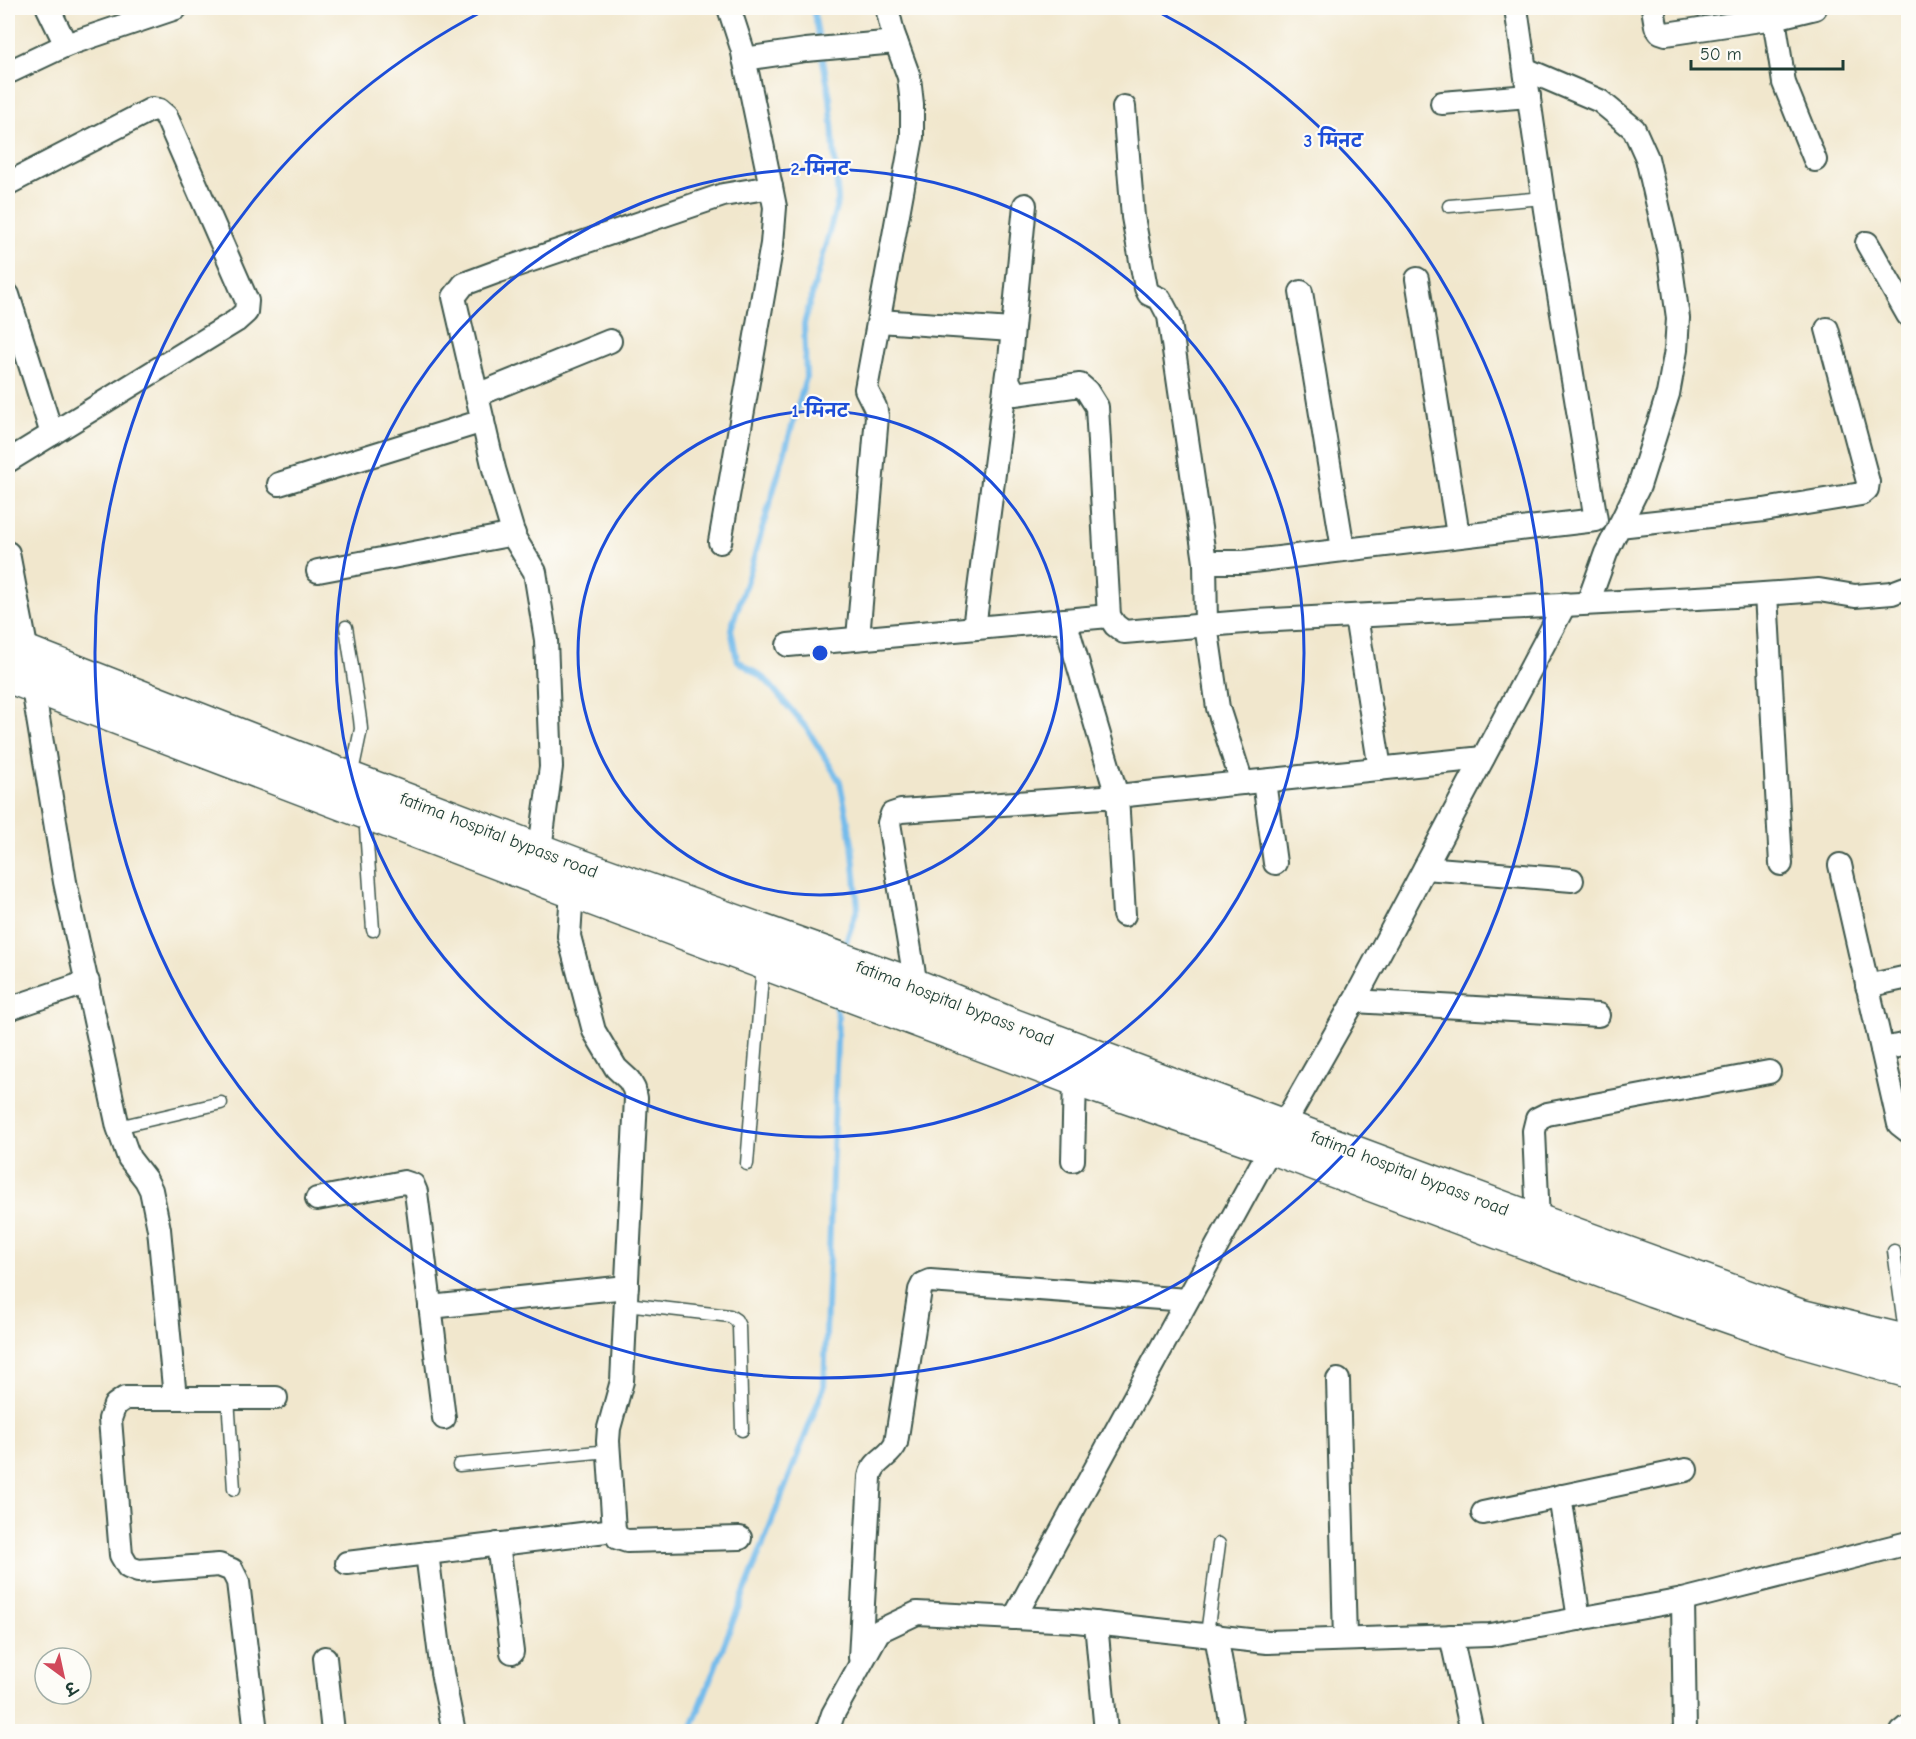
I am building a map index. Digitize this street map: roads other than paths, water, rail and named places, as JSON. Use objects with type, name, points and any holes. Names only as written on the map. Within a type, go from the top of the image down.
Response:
[{"type":"highway","name":"fatima hospital bypass road","points":[[18,665],[351,779],[535,862],[573,891],[764,962],[1006,1038],[1277,1136],[1538,1221],[1905,1356]]},
{"type":"highway","name":"fatima hospital bypass road","points":[[18,665],[365,813],[535,862],[574,864],[916,986],[1075,1078],[1277,1136],[1653,1290],[1791,1338],[1905,1356]]},
{"type":"street","points":[[48,8],[66,45]]},
{"type":"street","points":[[8,70],[66,45],[176,8]]},
{"type":"street","points":[[720,542],[772,244],[775,207],[744,59],[729,8]]},
{"type":"street","points":[[858,639],[877,416],[866,389],[912,137],[909,77],[886,8]]},
{"type":"street","points":[[1516,8],[1596,520]]},
{"type":"street","points":[[1653,8],[1656,26],[1660,32],[1666,34],[1774,18],[1815,8]]},
{"type":"street","points":[[1774,18],[1784,82],[1815,160]]},
{"type":"street","points":[[744,59],[896,42]]},
{"type":"street","points":[[1525,69],[1600,101],[1634,129],[1647,158],[1669,253],[1678,318],[1676,350],[1668,394],[1640,486],[1605,553],[1588,603]]},
{"type":"street","points":[[1442,103],[1529,96]]},
{"type":"street","points":[[1124,107],[1133,217],[1146,288],[1149,294],[1160,299],[1169,316],[1204,542],[1206,625],[1218,708],[1253,782],[1275,863]]},
{"type":"street","points":[[8,461],[236,321],[246,312],[247,301],[166,117],[159,110],[152,109],[9,183]]},
{"type":"street","points":[[535,862],[551,767],[546,640],[535,572],[514,534],[494,469],[454,297],[464,284],[723,195],[771,188]]},
{"type":"street","points":[[974,628],[1008,369],[1025,206]]},
{"type":"street","points":[[1867,243],[1908,315]]},
{"type":"street","points":[[1417,279],[1458,535]]},
{"type":"street","points":[[1301,292],[1343,549]]},
{"type":"street","points":[[8,295],[52,434]]},
{"type":"street","points":[[879,321],[1012,330]]},
{"type":"street","points":[[1205,562],[1244,562],[1596,520],[1764,510],[1861,494],[1867,489],[1868,482],[1827,329]]},
{"type":"street","points":[[477,395],[610,341]]},
{"type":"street","points":[[1008,369],[1008,380],[1015,394],[1080,385],[1087,391],[1097,407],[1109,616],[1115,626],[1124,632],[1206,625],[1819,590],[1855,596],[1892,593],[1908,587]]},
{"type":"street","points":[[279,484],[483,421]]},
{"type":"street","points":[[318,571],[514,534]]},
{"type":"street","points":[[8,553],[18,665],[118,1127],[129,1158],[151,1190],[159,1229],[175,1398]]},
{"type":"street","points":[[1766,594],[1781,864]]},
{"type":"street","points":[[1014,1618],[1277,1136],[1354,1001],[1565,604]]},
{"type":"street","points":[[788,645],[1109,616]]},
{"type":"street","points":[[1356,616],[1380,769]]},
{"type":"street","points":[[1065,620],[1117,796],[1124,915]]},
{"type":"street","points":[[916,986],[889,823],[892,814],[901,811],[1117,796],[1483,758]]},
{"type":"street","points":[[1840,865],[1899,1124],[1908,1131]]},
{"type":"street","points":[[1425,868],[1572,880]]},
{"type":"street","points":[[573,891],[569,936],[594,1031],[616,1068],[629,1080],[636,1098],[622,1381],[609,1428],[614,1530],[618,1538],[627,1541],[740,1538]]},
{"type":"street","points":[[1868,986],[1908,977]]},
{"type":"street","points":[[8,1009],[88,982]]},
{"type":"street","points":[[1354,1001],[1598,1015]]},
{"type":"street","points":[[1882,1049],[1908,1044]]},
{"type":"street","points":[[1538,1221],[1534,1131],[1537,1119],[1547,1114],[1770,1072]]},
{"type":"street","points":[[1073,1160],[1075,1078]]},
{"type":"street","points":[[317,1200],[404,1182],[413,1185],[416,1192],[444,1418]]},
{"type":"street","points":[[860,1665],[871,1469],[893,1449],[896,1443],[920,1290],[923,1284],[930,1281],[1187,1300]]},
{"type":"street","points":[[430,1307],[626,1296]]},
{"type":"street","points":[[1338,1380],[1345,1639]]},
{"type":"street","points":[[256,1731],[238,1582],[232,1570],[219,1565],[138,1571],[128,1567],[121,1555],[110,1419],[115,1406],[125,1398],[276,1398]]},
{"type":"street","points":[[1483,1513],[1686,1470]]},
{"type":"street","points":[[1560,1496],[1579,1619]]},
{"type":"street","points":[[346,1563],[614,1530]]},
{"type":"street","points":[[827,1731],[833,1714],[879,1631],[917,1613],[1096,1623],[1267,1642],[1490,1635],[1683,1600],[1908,1543]]},
{"type":"street","points":[[498,1544],[512,1652]]},
{"type":"street","points":[[427,1553],[442,1672],[454,1731]]},
{"type":"street","points":[[1683,1600],[1685,1731]]},
{"type":"street","points":[[1096,1623],[1106,1731]]},
{"type":"street","points":[[1212,1635],[1233,1731]]},
{"type":"street","points":[[1451,1636],[1472,1731]]},
{"type":"street","points":[[325,1658],[333,1731]]},
{"type":"street","points":[[1902,1731],[1908,1727]]},
{"type":"lane","points":[[1449,207],[1544,198]]},
{"type":"lane","points":[[346,627],[361,729],[351,779]]},
{"type":"lane","points":[[365,813],[373,930]]},
{"type":"lane","points":[[747,1164],[764,962]]},
{"type":"lane","points":[[118,1127],[221,1103]]},
{"type":"lane","points":[[1894,1251],[1905,1356]]},
{"type":"lane","points":[[626,1296],[730,1316],[736,1320],[739,1326],[742,1430]]},
{"type":"lane","points":[[228,1398],[234,1489]]},
{"type":"lane","points":[[459,1465],[609,1451]]},
{"type":"lane","points":[[1212,1635],[1219,1544]]},
{"type":"waterway","points":[[813,8],[830,98],[838,200],[804,324],[806,378],[731,629],[737,660],[766,680],[808,730],[840,782],[852,843],[858,907],[846,942]]},
{"type":"waterway","points":[[690,1732],[824,1387],[838,1017],[834,1002]]}]
